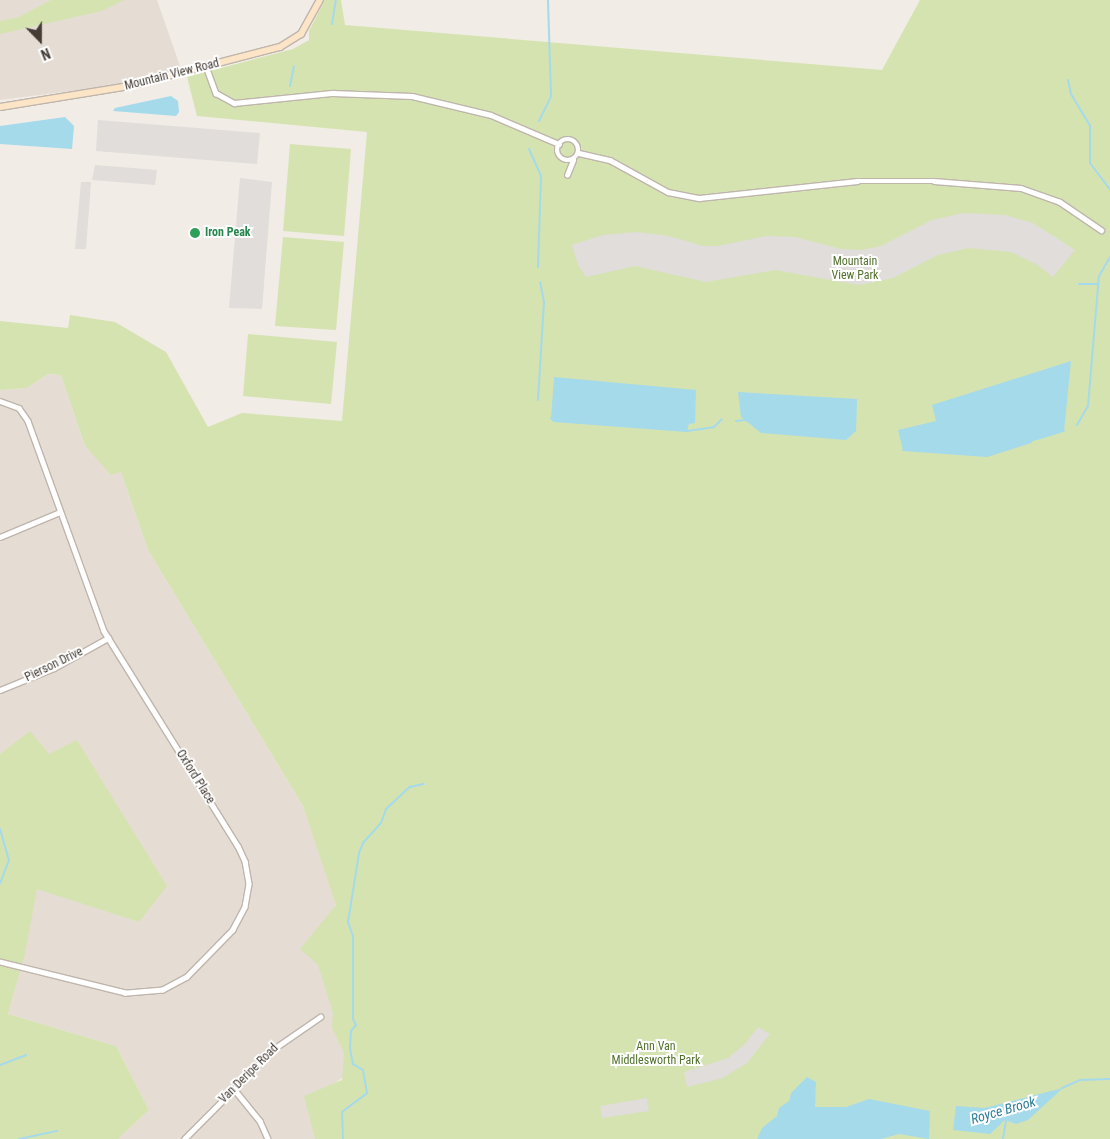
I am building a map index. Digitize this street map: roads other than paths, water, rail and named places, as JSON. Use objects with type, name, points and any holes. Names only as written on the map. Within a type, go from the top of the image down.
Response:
[{"type":"street","name":"Mountain View Road","points":[[0,107],[111,90],[206,66],[292,41],[306,26],[320,0]]},
{"type":"street","points":[[206,66],[216,93],[234,103],[333,93],[412,96],[492,115],[559,144]]},
{"type":"street","points":[[564,140],[573,140],[578,144],[579,153],[573,160],[567,175],[564,160],[558,153],[559,144],[564,140]]},
{"type":"street","points":[[579,153],[610,160],[656,187],[699,198],[857,181],[952,182],[1021,188],[1060,202],[1101,230]]},
{"type":"street","points":[[564,160],[573,160]]},
{"type":"street","name":"Oxford Place","points":[[0,401],[19,408],[28,420],[60,512],[108,638],[241,853],[248,878],[245,907],[233,930],[187,977],[151,993],[125,993],[0,962]]},
{"type":"street","points":[[0,537],[60,512]]},
{"type":"street","name":"Pierson Drive","points":[[0,690],[54,668],[108,638]]},
{"type":"street","name":"Van Deripe Road","points":[[184,1139],[279,1044],[320,1017]]},
{"type":"street","points":[[234,1088],[260,1120],[268,1139]]},
{"type":"water","points":[[171,96],[178,101],[179,112],[176,116],[113,111],[115,108]]},
{"type":"water","points":[[65,117],[74,126],[72,149],[0,144],[0,126]]},
{"type":"water","points":[[1071,361],[1064,431],[987,456],[903,450],[898,430],[936,421],[932,405]]},
{"type":"water","points":[[554,377],[696,390],[695,423],[689,424],[687,431],[554,421],[551,418]]},
{"type":"water","points":[[738,392],[857,399],[856,431],[846,440],[761,433],[741,417]]},
{"type":"water","points":[[807,1077],[816,1082],[815,1107],[846,1107],[869,1099],[930,1111],[929,1139],[899,1134],[881,1139],[757,1139],[762,1128],[777,1116],[779,1108],[789,1101],[791,1093]]},
{"type":"water","points":[[1063,1088],[1028,1120],[1016,1124],[1005,1120],[990,1134],[953,1130],[956,1106],[985,1108]]},
{"type":"waterway","points":[[332,24],[336,0]]},
{"type":"waterway","points":[[539,121],[551,96],[548,0]]},
{"type":"waterway","points":[[290,86],[294,66]]},
{"type":"waterway","points":[[1068,80],[1071,94],[1090,126],[1090,163],[1110,190]]},
{"type":"waterway","points":[[529,149],[541,176],[538,267]]},
{"type":"waterway","points":[[1077,425],[1088,406],[1099,276],[1110,257]]},
{"type":"waterway","points":[[538,400],[544,302],[540,282]]},
{"type":"waterway","points":[[1079,284],[1098,284]]},
{"type":"waterway","points":[[551,418],[554,421],[687,431],[714,427],[722,419]]},
{"type":"waterway","points":[[736,421],[745,420]]},
{"type":"waterway","points":[[1037,439],[1064,431]]},
{"type":"waterway","points":[[903,450],[987,456],[1031,442]]},
{"type":"waterway","points":[[343,1139],[342,1112],[367,1093],[363,1070],[353,1064],[350,1049],[351,1031],[356,1025],[353,1019],[353,936],[348,922],[359,853],[363,843],[381,823],[386,809],[410,787],[424,784]]},
{"type":"waterway","points":[[0,829],[9,860],[0,883]]},
{"type":"waterway","points":[[0,1065],[26,1055]]},
{"type":"waterway","name":"Royce Brook","points":[[1062,1088],[1080,1080],[1110,1079]]},
{"type":"waterway","points":[[1003,1139],[1006,1119]]},
{"type":"waterway","points":[[19,1139],[57,1131]]},
{"type":"place","name":"Iron Peak","points":[[195,233]]},
{"type":"park label","name":"Mountain View Park","points":[[855,269]]},
{"type":"park label","name":"Ann Van Middlesworth Park","points":[[656,1054]]}]
